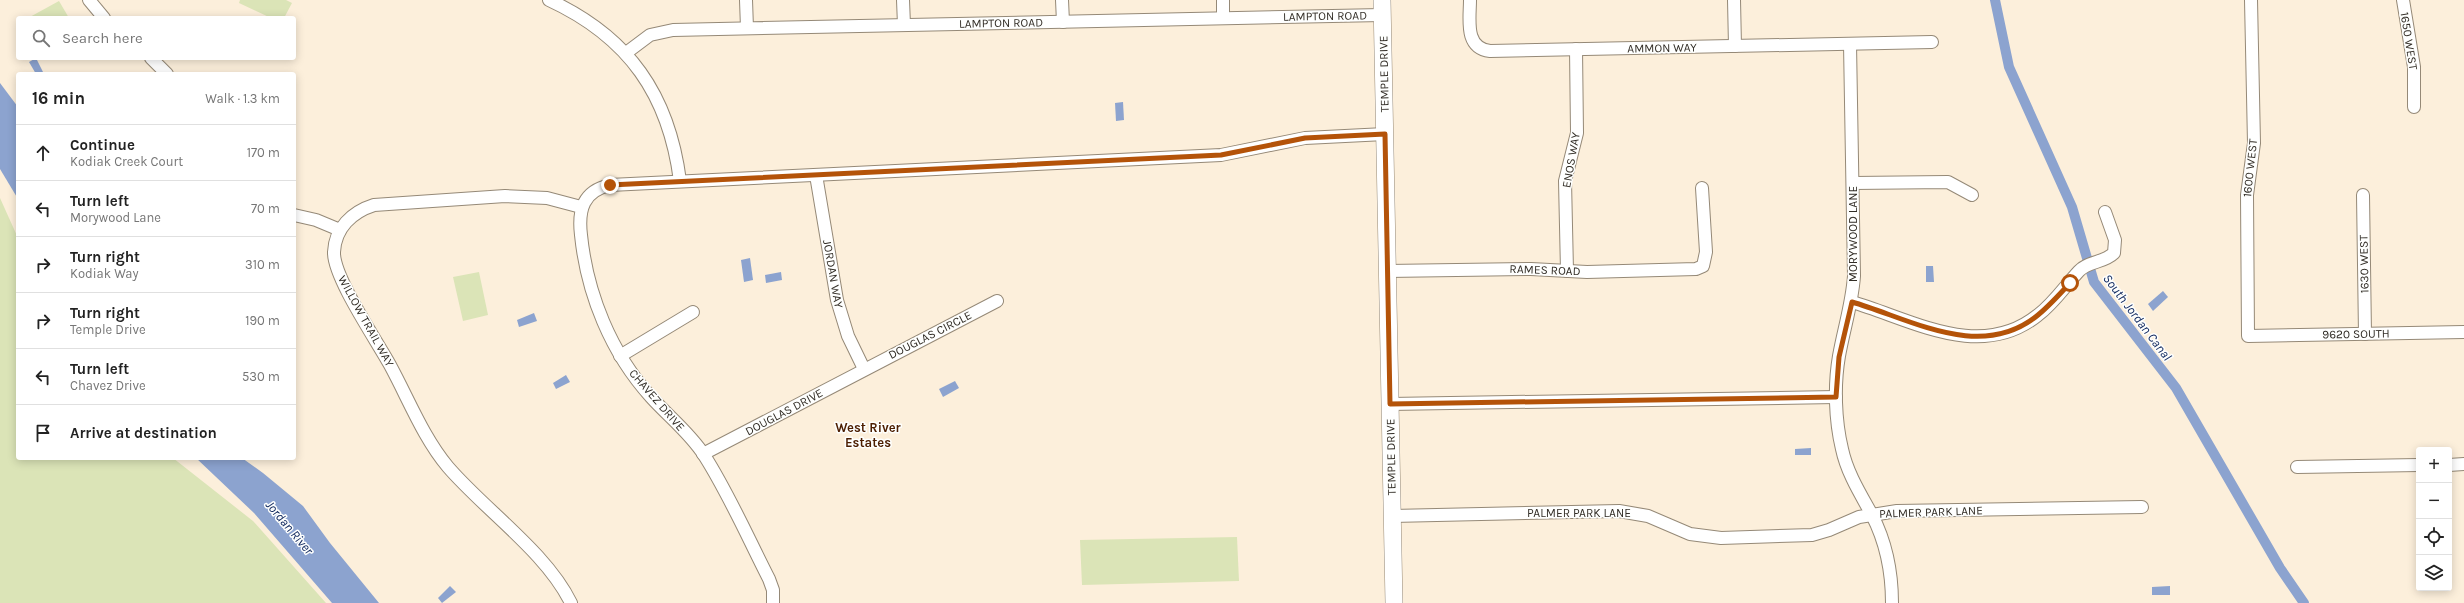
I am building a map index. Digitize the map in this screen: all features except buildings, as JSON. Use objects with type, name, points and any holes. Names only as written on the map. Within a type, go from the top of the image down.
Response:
[{"type":"street","points":[[89,0],[102,16]]},
{"type":"street","points":[[549,0],[575,6],[610,37],[626,53],[642,73],[664,112],[676,150],[680,182]]},
{"type":"street","points":[[746,0],[747,28]]},
{"type":"street","points":[[903,0],[904,25]]},
{"type":"street","points":[[1062,0],[1063,22]]},
{"type":"street","points":[[1223,0],[1224,18]]},
{"type":"street","name":"AMMON WAY","points":[[1470,0],[1470,34],[1476,46],[1490,51],[1932,42]]},
{"type":"street","points":[[1734,0],[1735,46]]},
{"type":"street","name":"1600 WEST","points":[[2248,336],[2246,195],[2254,143],[2251,0]]},
{"type":"street","name":"1650 WEST","points":[[2403,0],[2414,67],[2414,107]]},
{"type":"street","name":"LAMPTON ROAD","points":[[626,53],[640,41],[661,31],[1224,18],[1382,7]]},
{"type":"street","name":"TEMPLE DRIVE","points":[[1382,7],[1394,603]]},
{"type":"street","name":"MORYWOOD LANE","points":[[1850,44],[1853,183],[1852,302],[1839,357],[1836,397],[1842,451],[1864,504],[1871,514],[1889,566],[1892,603]]},
{"type":"street","name":"ENOS WAY","points":[[1567,272],[1565,181],[1577,133],[1576,50]]},
{"type":"street","points":[[153,60],[165,72]]},
{"type":"street","points":[[581,207],[586,198],[601,187],[1221,155],[1305,138],[1385,134]]},
{"type":"street","name":"JORDAN WAY","points":[[816,175],[837,300],[848,336],[864,370]]},
{"type":"street","points":[[1853,183],[1948,182],[1972,195]]},
{"type":"street","name":"RAMES ROAD","points":[[1387,271],[1531,268],[1567,272],[1690,270],[1703,266],[1706,252],[1702,188]]},
{"type":"street","name":"1630 WEST","points":[[2363,195],[2365,334]]},
{"type":"street","name":"WILLOW TRAIL WAY","points":[[572,603],[557,578],[449,467],[427,438],[336,267],[334,254],[340,230],[355,214],[364,208],[384,204],[505,196],[547,198],[581,207]]},
{"type":"street","name":"CHAVEZ DRIVE","points":[[581,207],[581,238],[590,287],[600,315],[620,356],[649,396],[704,454],[769,579],[773,590],[773,603]]},
{"type":"street","points":[[1852,302],[1947,334],[1978,337],[1994,334],[2025,324],[2037,316],[2089,265],[2109,258],[2116,246],[2105,212]]},
{"type":"street","points":[[296,215],[316,220],[340,230]]},
{"type":"street","name":"DOUGLAS CIRCLE","points":[[864,370],[997,301]]},
{"type":"street","points":[[620,356],[693,312]]},
{"type":"street","name":"9620 SOUTH","points":[[2248,336],[2464,332]]},
{"type":"street","name":"DOUGLAS DRIVE","points":[[704,454],[864,370]]},
{"type":"street","points":[[1390,404],[1836,397]]},
{"type":"street","points":[[2452,464],[2464,464]]},
{"type":"street","points":[[2297,467],[2416,465]]},
{"type":"street","name":"PALMER PARK LANE","points":[[1392,516],[1619,511],[1648,516],[1690,534],[1721,538],[1812,535],[1871,514],[1897,511],[2142,506]]},
{"type":"green space","points":[[240,0],[286,0],[292,3],[285,16],[267,16],[239,3]]},
{"type":"green space","points":[[59,1],[68,16],[32,16]]},
{"type":"green space","points":[[0,198],[16,234],[16,460],[176,460],[253,521],[326,603],[0,603]]},
{"type":"green space","points":[[479,272],[488,315],[463,321],[453,277]]},
{"type":"green space","points":[[1237,537],[1239,581],[1082,585],[1080,540]]},
{"type":"water","points":[[37,60],[43,72],[35,72],[29,62]]},
{"type":"water","points":[[0,83],[16,104],[16,196],[0,169]]},
{"type":"water","points":[[1123,102],[1124,120],[1116,121],[1115,103]]},
{"type":"water","points":[[750,258],[753,280],[744,282],[741,260]]},
{"type":"water","points":[[1926,266],[1933,266],[1934,282],[1926,282]]},
{"type":"water","points":[[781,272],[782,280],[766,283],[765,275]]},
{"type":"water","points":[[2163,291],[2168,297],[2153,311],[2148,304]]},
{"type":"water","points":[[534,313],[537,321],[519,327],[517,320]]},
{"type":"water","points":[[566,375],[570,382],[556,389],[553,383]]},
{"type":"water","points":[[955,381],[959,388],[943,397],[939,389]]},
{"type":"water","points":[[1811,448],[1811,455],[1795,455],[1795,449]]},
{"type":"water","name":"Jordan River","points":[[198,460],[245,460],[263,473],[303,506],[330,543],[379,603],[332,603],[254,513]]},
{"type":"water","points":[[450,586],[456,592],[442,603],[438,598]]},
{"type":"water","points":[[2170,586],[2170,595],[2152,595],[2152,587]]},
{"type":"waterway","name":"South Jordan Canal","points":[[1995,0],[2009,67],[2072,207],[2094,282],[2176,388],[2280,568],[2304,603]]},
{"type":"district","name":"West River Estates","points":[[868,434]]},
{"type":"route","points":[[610,185],[1221,155],[1238,153],[1305,138],[1385,134],[1390,404],[1836,397],[1839,357],[1852,302],[1932,330],[1947,334],[1978,337],[2010,330],[2025,324],[2037,316],[2070,283]]}]
